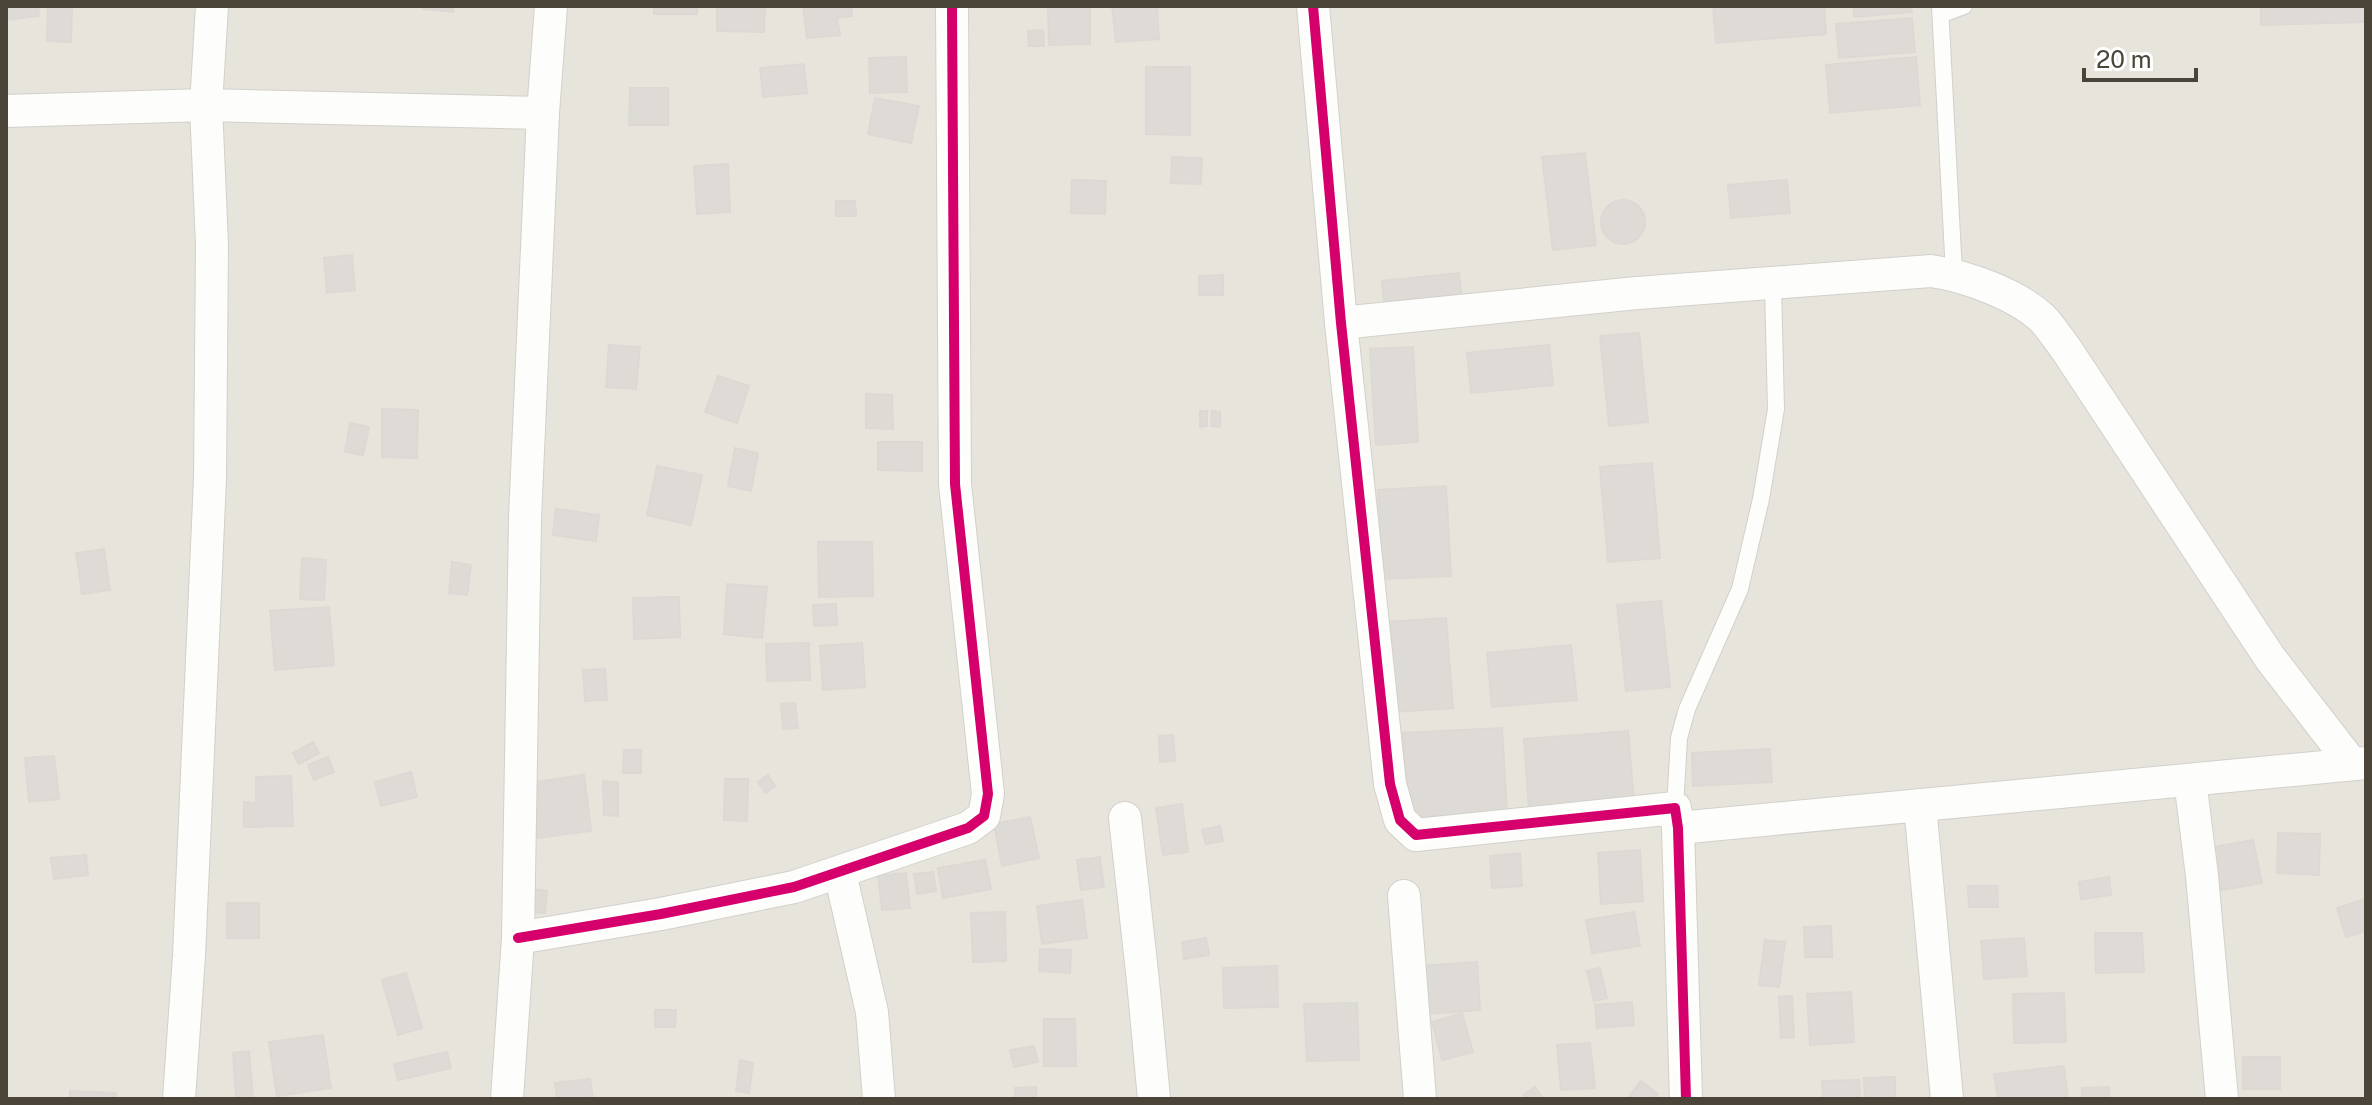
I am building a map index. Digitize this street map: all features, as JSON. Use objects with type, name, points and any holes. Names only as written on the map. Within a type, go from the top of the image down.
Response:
[{"type":"street","points":[[179,1099],[189,956],[210,478],[212,245],[206,105],[212,6]]},
{"type":"street","points":[[507,1099],[518,938],[525,518],[543,113],[551,6]]},
{"type":"street","points":[[518,938],[794,887],[968,828],[984,816],[988,794],[955,484],[952,6]]},
{"type":"street","points":[[1313,6],[1341,323],[1390,784],[1400,820],[1416,835],[1920,805],[2359,764]]},
{"type":"street","points":[[6,111],[206,105],[543,113]]},
{"type":"street","points":[[1341,323],[1637,293],[1931,271],[1954,274],[2012,297],[2042,318],[2066,349],[2270,658],[2359,764]]},
{"type":"street","points":[[2190,780],[2222,1099]]},
{"type":"street","points":[[1920,805],[1947,1099]]},
{"type":"street","points":[[1125,818],[1154,1099]]},
{"type":"street","points":[[1676,818],[1686,1099]]},
{"type":"street","points":[[840,873],[872,1012],[879,1099]]},
{"type":"street","points":[[1404,896],[1420,1099]]},
{"type":"lane","points":[[1954,274],[1941,10],[1964,6]]},
{"type":"lane","points":[[1676,818],[1679,738],[1687,709],[1740,589],[1761,499],[1776,409],[1773,285]]},
{"type":"shaded area","points":[[6,6],[2366,6],[2366,1099],[6,1099]]},
{"type":"building","points":[[6,6],[38,6],[39,16],[8,20]]},
{"type":"building","points":[[48,6],[72,6],[71,42],[47,41]]},
{"type":"building","points":[[424,6],[453,6],[453,12],[423,9]]},
{"type":"building","points":[[654,6],[697,6],[697,14],[654,14]]},
{"type":"building","points":[[717,6],[765,6],[764,32],[717,31]]},
{"type":"building","points":[[803,6],[851,6],[852,16],[837,18],[840,35],[807,38]]},
{"type":"building","points":[[1048,6],[1090,6],[1090,44],[1049,45]]},
{"type":"building","points":[[1112,6],[1157,6],[1159,39],[1116,42]]},
{"type":"building","points":[[1713,6],[1824,6],[1826,34],[1716,43]]},
{"type":"building","points":[[1853,6],[1911,6],[1912,12],[1854,17]]},
{"type":"building","points":[[2261,6],[2366,6],[2366,22],[2261,25]]},
{"type":"building","points":[[1912,18],[1915,52],[1839,58],[1836,24]]},
{"type":"building","points":[[1043,30],[1044,46],[1029,46],[1028,31]]},
{"type":"building","points":[[906,57],[907,92],[870,93],[869,58]]},
{"type":"building","points":[[1916,57],[1920,105],[1830,113],[1826,65]]},
{"type":"building","points":[[804,64],[807,93],[763,97],[760,68]]},
{"type":"building","points":[[1146,67],[1190,67],[1190,135],[1146,134]]},
{"type":"building","points":[[630,88],[668,88],[668,125],[629,125]]},
{"type":"building","points":[[875,98],[919,106],[911,143],[868,134]]},
{"type":"building","points":[[1585,153],[1596,245],[1553,250],[1542,157]]},
{"type":"building","points":[[1172,157],[1202,158],[1201,184],[1171,183]]},
{"type":"building","points":[[728,164],[730,212],[697,214],[694,166]]},
{"type":"building","points":[[1072,180],[1106,181],[1105,214],[1071,213]]},
{"type":"building","points":[[1787,180],[1790,213],[1731,218],[1728,185]]},
{"type":"building","points":[[1623,200],[1639,206],[1645,222],[1639,238],[1623,244],[1607,238],[1601,222],[1607,206]]},
{"type":"building","points":[[836,201],[855,201],[856,216],[836,216]]},
{"type":"building","points":[[352,255],[355,290],[327,293],[324,258]]},
{"type":"building","points":[[1459,273],[1462,300],[1385,309],[1382,281]]},
{"type":"building","points":[[1223,275],[1223,295],[1199,295],[1199,276]]},
{"type":"building","points":[[1639,333],[1648,422],[1609,426],[1600,336]]},
{"type":"building","points":[[609,345],[640,347],[636,389],[606,387]]},
{"type":"building","points":[[1549,345],[1553,385],[1471,393],[1467,353]]},
{"type":"building","points":[[1413,347],[1418,442],[1376,445],[1370,349]]},
{"type":"building","points":[[718,376],[749,386],[737,423],[705,412]]},
{"type":"building","points":[[866,394],[892,395],[893,429],[866,428]]},
{"type":"building","points":[[382,409],[418,410],[417,458],[382,457]]},
{"type":"building","points":[[1200,411],[1207,411],[1207,426],[1200,427]]},
{"type":"building","points":[[1212,411],[1220,412],[1220,427],[1211,426]]},
{"type":"building","points":[[350,423],[369,427],[363,455],[345,452]]},
{"type":"building","points":[[878,442],[922,442],[922,471],[878,470]]},
{"type":"building","points":[[735,448],[758,453],[751,491],[728,486]]},
{"type":"building","points":[[1652,463],[1660,558],[1608,562],[1600,467]]},
{"type":"building","points":[[657,466],[702,475],[691,525],[647,515]]},
{"type":"building","points":[[1446,486],[1451,576],[1383,579],[1378,490]]},
{"type":"building","points":[[556,509],[599,515],[596,541],[553,535]]},
{"type":"building","points":[[818,542],[872,542],[873,596],[819,597]]},
{"type":"building","points":[[104,549],[110,590],[82,594],[76,553]]},
{"type":"building","points":[[302,558],[326,560],[324,600],[300,599]]},
{"type":"building","points":[[452,562],[471,565],[467,595],[449,593]]},
{"type":"building","points":[[727,584],[767,587],[762,638],[724,634]]},
{"type":"building","points":[[679,597],[680,637],[634,639],[633,598]]},
{"type":"building","points":[[1661,601],[1670,687],[1626,691],[1617,605]]},
{"type":"building","points":[[836,604],[837,625],[814,626],[813,605]]},
{"type":"building","points":[[329,607],[334,665],[275,670],[270,611]]},
{"type":"building","points":[[1446,618],[1453,708],[1393,712],[1386,622]]},
{"type":"building","points":[[809,643],[810,680],[767,681],[766,644]]},
{"type":"building","points":[[862,643],[865,687],[823,690],[820,646]]},
{"type":"building","points":[[1571,645],[1577,700],[1492,707],[1487,653]]},
{"type":"building","points":[[605,669],[607,700],[585,701],[583,670]]},
{"type":"building","points":[[795,703],[798,728],[783,729],[781,704]]},
{"type":"building","points":[[1502,728],[1507,812],[1408,817],[1403,733]]},
{"type":"building","points":[[1628,731],[1634,802],[1529,810],[1524,739]]},
{"type":"building","points":[[1173,735],[1175,761],[1160,762],[1159,736]]},
{"type":"building","points":[[313,742],[319,753],[299,764],[293,753]]},
{"type":"building","points":[[1770,749],[1772,782],[1693,786],[1692,753]]},
{"type":"building","points":[[624,750],[641,750],[641,773],[623,773]]},
{"type":"building","points":[[54,756],[59,799],[29,802],[25,758]]},
{"type":"building","points":[[328,757],[334,772],[314,780],[308,765]]},
{"type":"building","points":[[411,772],[417,797],[381,806],[375,782]]},
{"type":"building","points":[[584,775],[591,831],[538,838],[530,783]]},
{"type":"building","points":[[768,775],[775,786],[766,793],[758,782]]},
{"type":"building","points":[[291,776],[293,826],[244,827],[244,802],[256,803],[256,777]]},
{"type":"building","points":[[725,779],[748,779],[747,821],[724,820]]},
{"type":"building","points":[[603,781],[618,782],[618,816],[604,815]]},
{"type":"building","points":[[1182,804],[1188,852],[1163,855],[1156,808]]},
{"type":"building","points":[[1030,817],[1039,858],[1002,866],[994,824]]},
{"type":"building","points":[[1220,826],[1223,841],[1206,844],[1202,830]]},
{"type":"building","points":[[2278,833],[2320,834],[2319,875],[2277,873]]},
{"type":"building","points":[[2253,840],[2262,883],[2216,891],[2208,848]]},
{"type":"building","points":[[1640,850],[1643,901],[1601,904],[1598,853]]},
{"type":"building","points":[[1520,853],[1522,886],[1492,888],[1490,856]]},
{"type":"building","points":[[86,855],[88,875],[54,879],[51,858]]},
{"type":"building","points":[[1100,857],[1104,887],[1081,890],[1077,860]]},
{"type":"building","points":[[985,860],[991,889],[943,898],[938,868]]},
{"type":"building","points":[[933,872],[936,891],[917,894],[914,874]]},
{"type":"building","points":[[906,873],[910,908],[882,910],[878,876]]},
{"type":"building","points":[[2109,877],[2111,895],[2081,899],[2079,882]]},
{"type":"building","points":[[1968,886],[1997,886],[1998,907],[1969,907]]},
{"type":"building","points":[[532,889],[547,891],[545,913],[530,912]]},
{"type":"building","points":[[2366,899],[2366,931],[2346,937],[2337,908]]},
{"type":"building","points":[[1082,900],[1087,938],[1042,944],[1037,906]]},
{"type":"building","points":[[227,903],[259,903],[259,938],[227,938]]},
{"type":"building","points":[[1005,912],[1006,961],[973,962],[971,913]]},
{"type":"building","points":[[1634,912],[1640,946],[1592,953],[1586,920]]},
{"type":"building","points":[[1831,926],[1832,957],[1805,957],[1804,927]]},
{"type":"building","points":[[2095,933],[2142,933],[2144,972],[2096,973]]},
{"type":"building","points":[[1206,938],[1209,955],[1184,959],[1182,942]]},
{"type":"building","points":[[2024,938],[2027,976],[1984,979],[1981,941]]},
{"type":"building","points":[[1765,940],[1785,942],[1779,987],[1759,985]]},
{"type":"building","points":[[1040,949],[1071,950],[1070,973],[1039,971]]},
{"type":"building","points":[[1477,962],[1480,1010],[1425,1014],[1422,966]]},
{"type":"building","points":[[1277,966],[1278,1007],[1224,1008],[1223,968]]},
{"type":"building","points":[[1600,968],[1607,998],[1594,1001],[1587,971]]},
{"type":"building","points":[[406,973],[422,1028],[398,1035],[382,980]]},
{"type":"building","points":[[1851,992],[1854,1042],[1810,1045],[1807,994]]},
{"type":"building","points":[[2064,993],[2066,1042],[2014,1043],[2013,994]]},
{"type":"building","points":[[1792,996],[1794,1037],[1781,1038],[1779,997]]},
{"type":"building","points":[[1632,1002],[1634,1025],[1597,1028],[1595,1005]]},
{"type":"building","points":[[1357,1003],[1359,1060],[1307,1061],[1304,1004]]},
{"type":"building","points":[[655,1010],[676,1010],[675,1027],[655,1027]]},
{"type":"building","points":[[1462,1013],[1473,1052],[1442,1060],[1432,1022]]},
{"type":"building","points":[[1044,1019],[1075,1019],[1076,1066],[1044,1066]]},
{"type":"building","points":[[323,1035],[331,1088],[277,1096],[269,1042]]},
{"type":"building","points":[[1590,1043],[1595,1088],[1561,1090],[1557,1045]]},
{"type":"building","points":[[1034,1046],[1038,1062],[1014,1067],[1010,1050]]},
{"type":"building","points":[[249,1051],[253,1098],[236,1099],[233,1053]]},
{"type":"building","points":[[447,1052],[451,1068],[398,1080],[394,1064]]},
{"type":"building","points":[[2243,1057],[2280,1057],[2280,1089],[2243,1089]]},
{"type":"building","points":[[740,1060],[753,1063],[749,1093],[736,1091]]},
{"type":"building","points":[[2064,1066],[2068,1099],[1998,1099],[1994,1074]]},
{"type":"building","points":[[1895,1077],[1895,1099],[1865,1099],[1864,1078]]},
{"type":"building","points":[[590,1079],[593,1099],[557,1099],[555,1083]]},
{"type":"building","points":[[1859,1080],[1860,1099],[1823,1099],[1822,1081]]},
{"type":"building","points":[[1641,1081],[1658,1094],[1655,1099],[1627,1099]]},
{"type":"building","points":[[1036,1087],[1036,1099],[1015,1099],[1015,1088]]},
{"type":"building","points":[[1535,1087],[1543,1099],[1526,1099],[1523,1095]]},
{"type":"building","points":[[2109,1087],[2109,1099],[2082,1099],[2082,1088]]},
{"type":"building","points":[[70,1091],[116,1093],[116,1099],[70,1099]]},
{"type":"cycle path","points":[[518,938],[794,887],[968,828],[984,816],[988,794],[955,484],[952,6]]},
{"type":"cycle path","points":[[1313,6],[1341,323],[1390,784],[1400,820],[1416,835],[1675,808],[1686,1099]]}]
